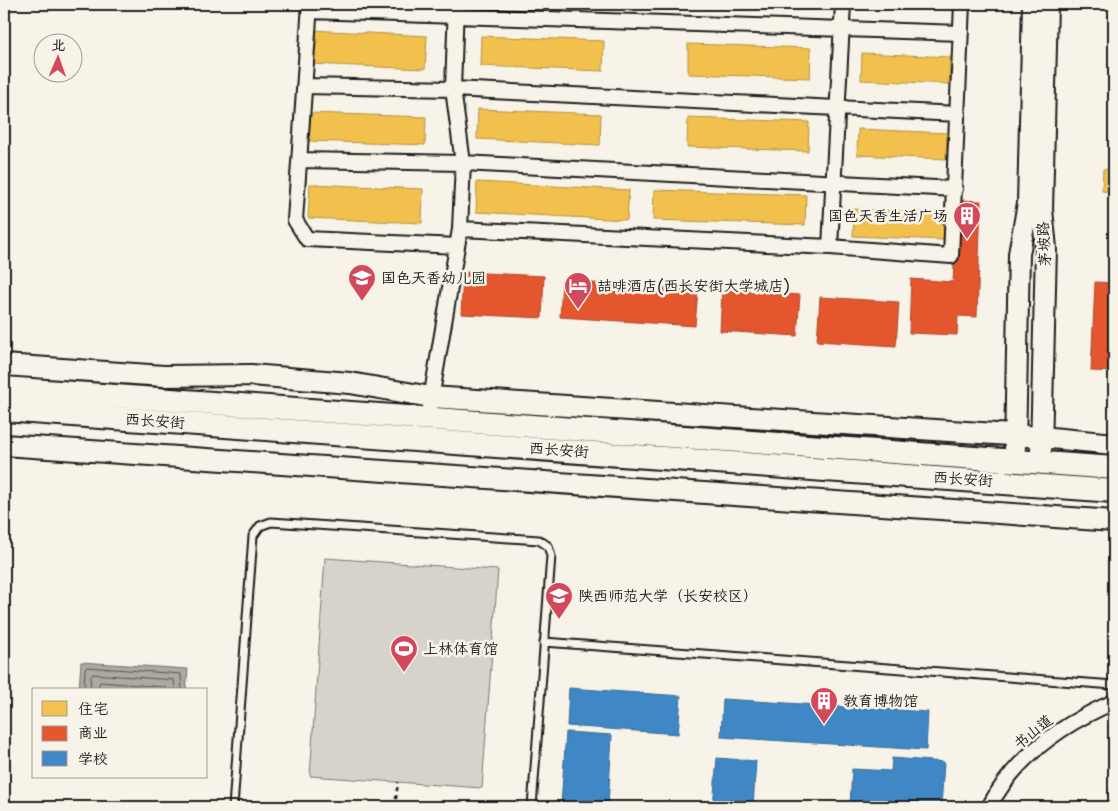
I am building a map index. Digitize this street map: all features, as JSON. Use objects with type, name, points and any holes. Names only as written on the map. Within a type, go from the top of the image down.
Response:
[{"type":"main road","name":"茅坡路","points":[[1014,472],[1019,254],[1028,203],[1033,4]]},
{"type":"main road","name":"茅坡路","points":[[1040,485],[1046,248],[1042,210],[1047,4]]},
{"type":"main road","points":[[4,365],[164,376],[251,375],[350,383],[429,408],[1041,437],[1114,444]]},
{"type":"main road","points":[[1016,382],[1043,383]]},
{"type":"main road","name":"西长安街","points":[[4,388],[429,408],[1014,472],[1040,485],[1114,491]]},
{"type":"main road","name":"西长安街","points":[[4,410],[1014,472],[1040,463],[1114,468]]},
{"type":"main road","points":[[4,445],[1114,521]]},
{"type":"street","points":[[830,247],[843,4]]},
{"type":"street","points":[[460,229],[830,247],[951,256],[962,4]]},
{"type":"street","points":[[457,246],[307,239],[295,220],[301,160],[310,8],[455,11],[961,33]]},
{"type":"street","points":[[429,408],[460,229],[463,163],[453,89],[455,11]]},
{"type":"street","points":[[305,86],[453,89],[958,114]]},
{"type":"street","points":[[301,160],[463,163],[954,189]]},
{"type":"street","name":"书山道","points":[[989,807],[1013,770],[1033,749],[1064,727],[1114,702]]},
{"type":"lane","points":[[233,807],[253,536],[260,526],[271,522],[539,540],[548,546],[551,556],[532,807]]},
{"type":"lane","points":[[544,642],[1114,685]]},
{"type":"path","points":[[396,807],[398,782]]},
{"type":"shaded area","name":"上林体育馆","points":[[325,558],[498,570],[482,788],[310,776]]},
{"type":"water","points":[[81,662],[188,669],[186,688],[79,688]]},
{"type":"building: 住宅","points":[[898,4],[952,4],[952,6]]},
{"type":"building: 住宅","points":[[1110,14],[1114,14],[1114,36],[1109,36]]},
{"type":"building: 住宅","points":[[312,30],[427,36],[425,69],[311,64]]},
{"type":"building: 住宅","points":[[481,36],[604,41],[603,71],[480,66]]},
{"type":"building: 住宅","points":[[688,44],[811,48],[810,78],[688,74]]},
{"type":"building: 住宅","points":[[862,53],[950,57],[949,84],[861,80]]},
{"type":"building: 住宅","points":[[478,109],[601,114],[600,145],[477,139]]},
{"type":"building: 住宅","points":[[310,113],[426,117],[425,145],[309,141]]},
{"type":"building: 住宅","points":[[688,118],[809,122],[808,151],[687,147]]},
{"type":"building: 住宅","points":[[858,129],[947,133],[946,159],[857,155]]},
{"type":"building: 住宅","points":[[1103,169],[1114,170],[1114,192],[1102,191]]},
{"type":"building: 住宅","points":[[477,182],[629,190],[627,220],[476,212]]},
{"type":"building: 住宅","points":[[310,184],[423,189],[422,223],[308,218]]},
{"type":"building: 住宅","points":[[654,190],[806,195],[805,225],[653,220]]},
{"type":"building: 住宅","points":[[854,209],[945,213],[943,240],[853,236]]},
{"type":"building: 商业","name":"国色天香生活广场","points":[[958,200],[981,201],[977,317],[958,316],[957,335],[909,333],[911,279],[953,282]]},
{"type":"building: 商业","points":[[463,272],[544,276],[542,318],[461,314]]},
{"type":"building: 商业","points":[[562,281],[698,290],[695,326],[560,317]]},
{"type":"building: 商业","points":[[1095,282],[1114,283],[1114,372],[1091,371]]},
{"type":"building: 商业","points":[[722,290],[800,295],[797,336],[720,331]]},
{"type":"building: 商业","points":[[820,297],[899,302],[896,346],[817,341]]},
{"type":"building: 学校","points":[[569,688],[681,696],[678,734],[567,726]]},
{"type":"building: 学校","name":"教育博物馆","points":[[723,699],[928,712],[926,750],[721,737]]},
{"type":"building: 学校","points":[[566,732],[612,735],[608,807],[561,805]]},
{"type":"building: 学校","points":[[717,758],[756,761],[753,807],[713,807]]},
{"type":"building: 学校","points":[[892,758],[944,762],[941,807],[850,807],[852,769],[891,771]]},
{"type":"place","name":"国色天香生活广场","points":[[967,240]]},
{"type":"place","name":"国色天香幼儿园","points":[[362,302]]},
{"type":"place","name":"喆啡酒店(西长安街大学城店)","points":[[578,310]]},
{"type":"place","name":"陕西师范大学（长安校区）","points":[[559,620]]},
{"type":"place","name":"上林体育馆","points":[[404,673]]},
{"type":"place","name":"教育博物馆","points":[[824,725]]}]
